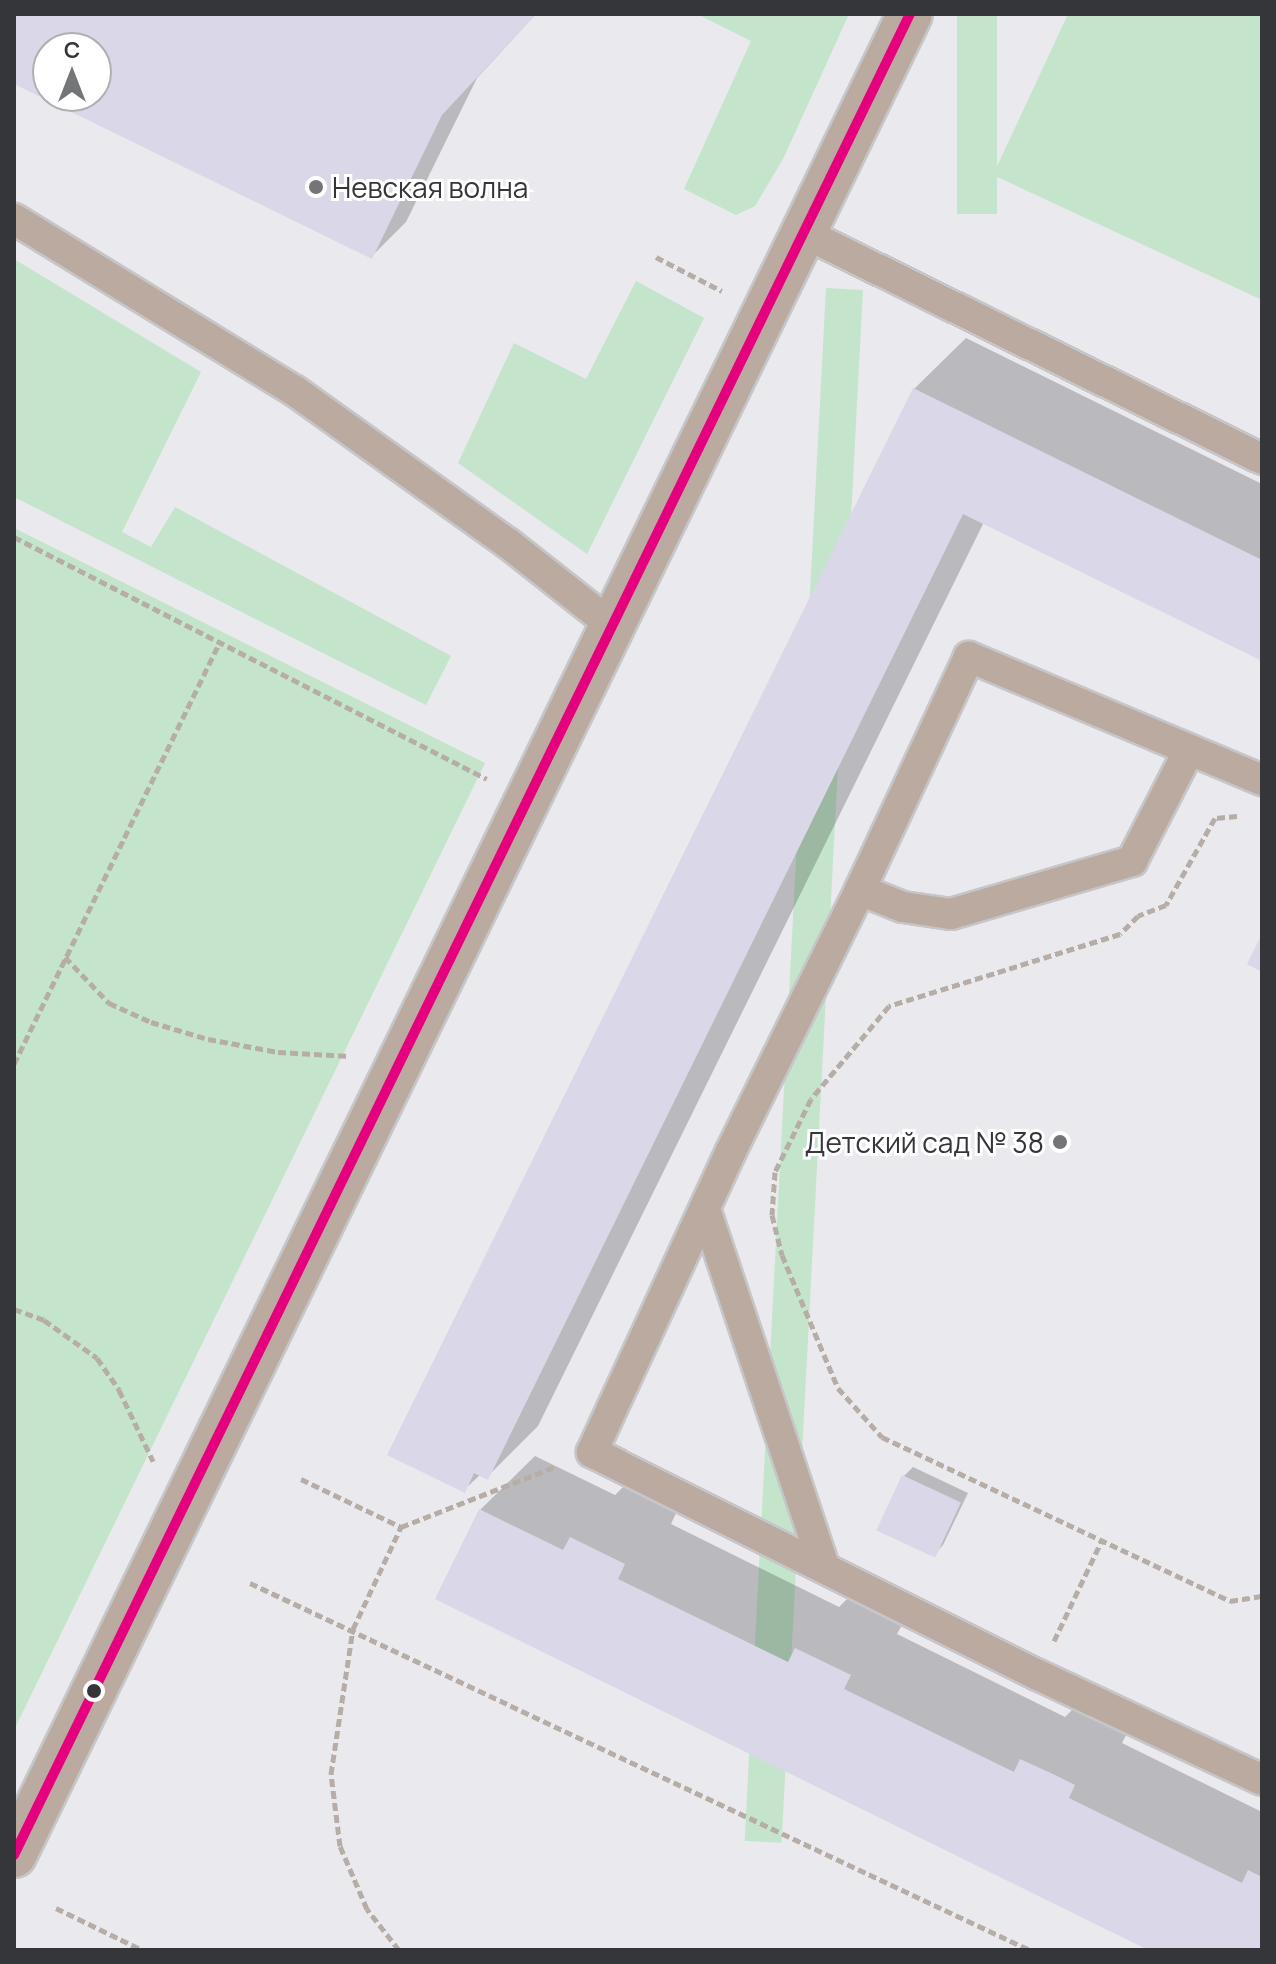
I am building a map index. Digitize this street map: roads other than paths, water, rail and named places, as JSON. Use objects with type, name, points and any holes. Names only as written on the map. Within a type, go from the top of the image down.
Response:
[{"type":"street","points":[[14,1855],[910,14]]},
{"type":"lane","points":[[14,219],[295,391],[509,544],[613,626]]},
{"type":"lane","points":[[804,233],[1262,459]]},
{"type":"lane","points":[[1262,780],[969,657],[592,1452],[1038,1675],[1262,1780]]},
{"type":"lane","points":[[860,890],[903,907],[951,914],[1132,861],[1189,750]]},
{"type":"lane","points":[[705,1209],[824,1567]]},
{"type":"place","name":"Невская волна","points":[[316,187]]},
{"type":"place","name":"Детский сад № 38","points":[[1060,1142]]}]
